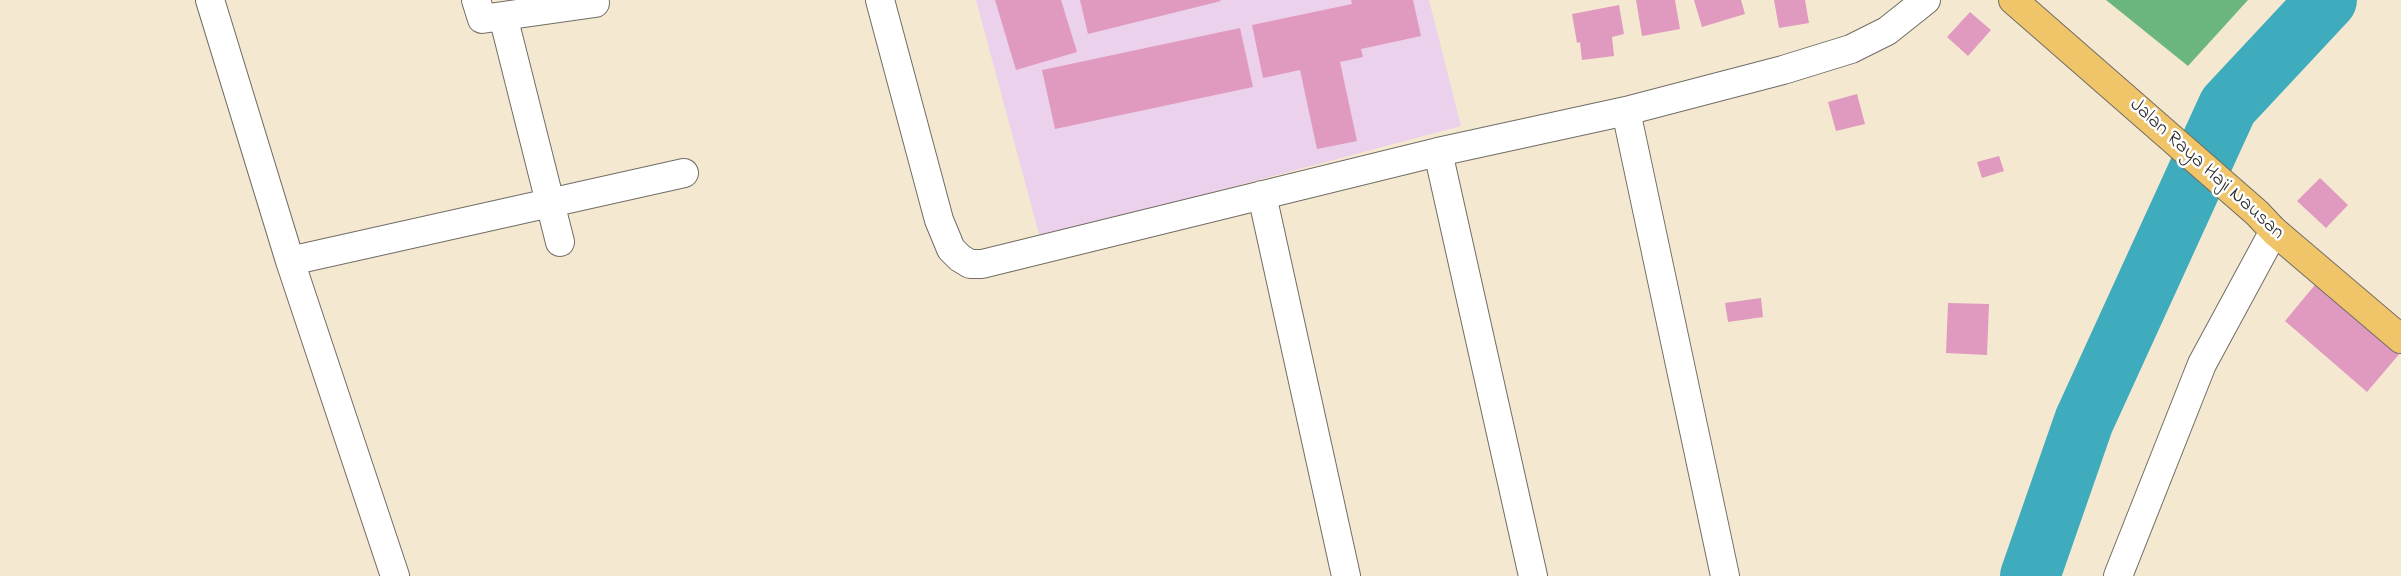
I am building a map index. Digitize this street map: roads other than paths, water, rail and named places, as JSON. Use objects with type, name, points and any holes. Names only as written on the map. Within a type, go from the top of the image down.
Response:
[{"type":"main road","name":"Jalan Raya Haji Nausan","points":[[2013,0],[2401,339]]},
{"type":"street","points":[[210,0],[290,261],[395,576]]},
{"type":"street","points":[[476,0],[482,19],[595,3]]},
{"type":"street","points":[[880,0],[939,220],[951,249],[970,264],[982,264],[1438,152],[1626,111],[1783,70],[1851,49],[1887,31],[1926,0]]},
{"type":"street","points":[[503,16],[560,242]]},
{"type":"street","points":[[1626,111],[1725,576]]},
{"type":"street","points":[[1438,152],[1534,576]]},
{"type":"street","points":[[290,261],[684,173]]},
{"type":"street","points":[[1262,195],[1346,576]]},
{"type":"street","points":[[2118,576],[2202,364],[2266,222]]},
{"type":"waterway","points":[[2030,576],[2084,421],[2228,106],[2327,0]]}]
